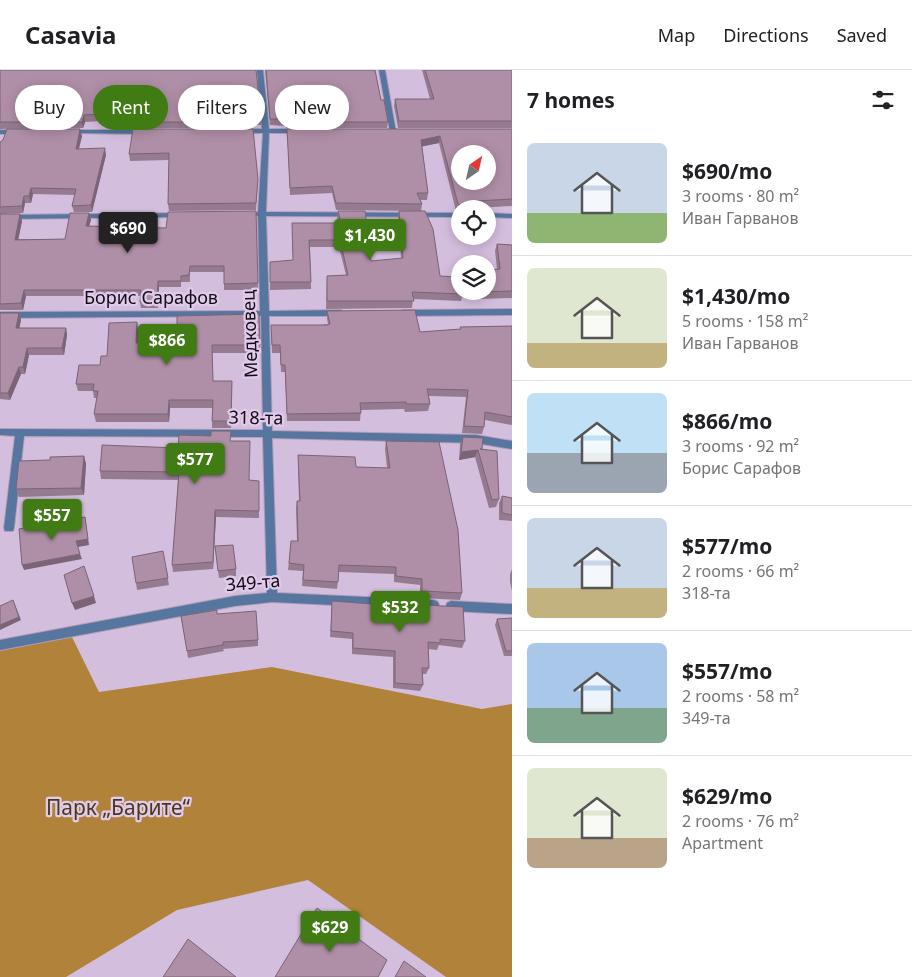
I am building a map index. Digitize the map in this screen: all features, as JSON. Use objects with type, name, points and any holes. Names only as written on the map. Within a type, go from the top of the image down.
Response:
[{"type":"street","name":"Медковец","points":[[260,70],[266,131],[262,214],[272,597]]},
{"type":"street","points":[[382,70],[393,132]]},
{"type":"street","points":[[236,131],[305,131]]},
{"type":"street","points":[[2,135],[23,132]]},
{"type":"street","points":[[62,132],[159,132]]},
{"type":"street","points":[[383,132],[403,132]]},
{"type":"street","points":[[243,214],[451,215]]},
{"type":"street","points":[[0,217],[194,215]]},
{"type":"street","points":[[496,216],[512,216]]},
{"type":"street","points":[[394,312],[512,312]]},
{"type":"street","name":"Борис Сарафов","points":[[0,315],[354,313]]},
{"type":"street","name":"318-та","points":[[0,432],[269,434],[476,440],[512,445]]},
{"type":"street","points":[[9,528],[20,432]]},
{"type":"street","name":"349-та","points":[[0,645],[235,600],[272,597],[512,609]]},
{"type":"green space","name":"Парк „Барите“","points":[[70,633],[99,692],[272,667],[482,709],[512,704],[512,977],[446,977],[308,880],[177,910],[66,977],[0,977],[0,645]]},
{"type":"building","points":[[0,70],[256,70],[258,85],[178,85],[178,122],[168,122],[168,85],[93,85],[93,114],[84,115],[83,118],[83,85],[15,85],[15,122],[0,122]]},
{"type":"building","points":[[266,70],[375,70],[388,122],[349,122],[349,85],[275,85],[275,119],[270,119]]},
{"type":"building","points":[[425,70],[512,70],[512,121],[399,121],[395,99],[434,99]]},
{"type":"building","points":[[7,129],[80,130],[76,149],[105,148],[91,205],[72,206],[76,189],[31,188],[29,196],[24,196],[22,206],[0,207],[0,142],[3,140]]},
{"type":"building","points":[[512,129],[512,199],[457,200],[454,190],[496,190],[496,145],[451,145],[451,178],[440,136],[421,140],[428,193],[417,193],[422,204],[336,203],[332,186],[290,188],[287,130]]},
{"type":"building","points":[[133,130],[253,130],[258,179],[256,203],[168,204],[169,153],[129,154]]},
{"type":"building","points":[[256,211],[258,283],[224,284],[224,266],[190,266],[189,275],[181,276],[181,281],[158,281],[157,302],[140,302],[141,290],[24,290],[21,303],[0,304],[0,214],[20,214],[15,240],[65,239],[70,213],[89,213],[86,226],[166,228],[168,212]]},
{"type":"building","points":[[338,211],[365,211],[371,261],[403,258],[399,211],[425,211],[433,229],[440,276],[451,277],[451,294],[412,292],[414,301],[327,301],[327,276],[348,275],[340,240],[309,240],[311,282],[270,282],[270,262],[293,260],[292,223],[341,223]]},
{"type":"building","points":[[497,244],[512,245],[512,291],[496,292],[496,269],[500,269]]},
{"type":"building","points":[[415,310],[420,332],[461,329],[460,327],[512,326],[512,417],[485,412],[484,427],[464,426],[468,390],[427,389],[430,404],[406,404],[406,402],[360,403],[361,413],[287,414],[285,365],[281,365],[280,345],[272,345],[271,325],[327,325],[330,324],[327,311]]},
{"type":"building","points":[[0,313],[19,313],[16,328],[66,328],[62,348],[27,348],[23,367],[19,367],[8,393],[0,393]]},
{"type":"building","points":[[259,314],[260,345],[212,345],[213,381],[232,381],[231,421],[212,421],[213,400],[169,400],[168,414],[94,414],[98,391],[93,391],[94,384],[76,384],[79,365],[100,365],[101,356],[107,356],[109,323],[137,322],[136,343],[177,341],[177,316]]},
{"type":"building","points":[[211,431],[231,431],[230,441],[250,441],[249,480],[259,481],[259,511],[215,510],[213,562],[172,565],[179,472],[100,471],[102,445],[178,448],[179,435],[211,436]]},
{"type":"building","points":[[463,437],[483,438],[482,449],[480,449],[497,451],[499,499],[492,500],[478,450],[461,452]]},
{"type":"building","points":[[386,441],[439,442],[458,530],[462,593],[422,591],[422,579],[396,576],[396,567],[339,565],[338,582],[303,580],[304,565],[289,563],[291,541],[298,541],[297,501],[300,501],[298,455],[355,457],[356,467],[390,468]]},
{"type":"building","points":[[84,456],[81,488],[16,489],[19,461],[50,460],[50,457]]},
{"type":"building","points":[[502,496],[512,498],[512,515],[502,513]]},
{"type":"building","points":[[85,517],[88,539],[76,541],[80,554],[22,565],[19,529]]},
{"type":"building","points":[[233,545],[236,569],[218,571],[215,546]]},
{"type":"building","points":[[163,551],[168,578],[136,583],[132,557]]},
{"type":"building","points":[[84,566],[94,596],[72,603],[64,575]]},
{"type":"building","points":[[13,600],[19,617],[0,625],[0,606]]},
{"type":"building","points":[[332,601],[372,604],[372,607],[423,611],[423,605],[463,607],[465,641],[440,639],[440,643],[428,642],[429,668],[422,668],[423,685],[395,683],[395,651],[353,648],[353,633],[331,631]]},
{"type":"building","points":[[217,610],[217,614],[256,611],[258,640],[223,642],[223,645],[187,651],[181,616]]},
{"type":"building","points":[[512,618],[512,651],[506,651],[497,619]]},
{"type":"building","points":[[317,908],[387,960],[378,977],[275,977]]},
{"type":"building","points":[[188,939],[236,977],[163,977]]},
{"type":"building","points":[[404,961],[426,977],[395,977]]}]
